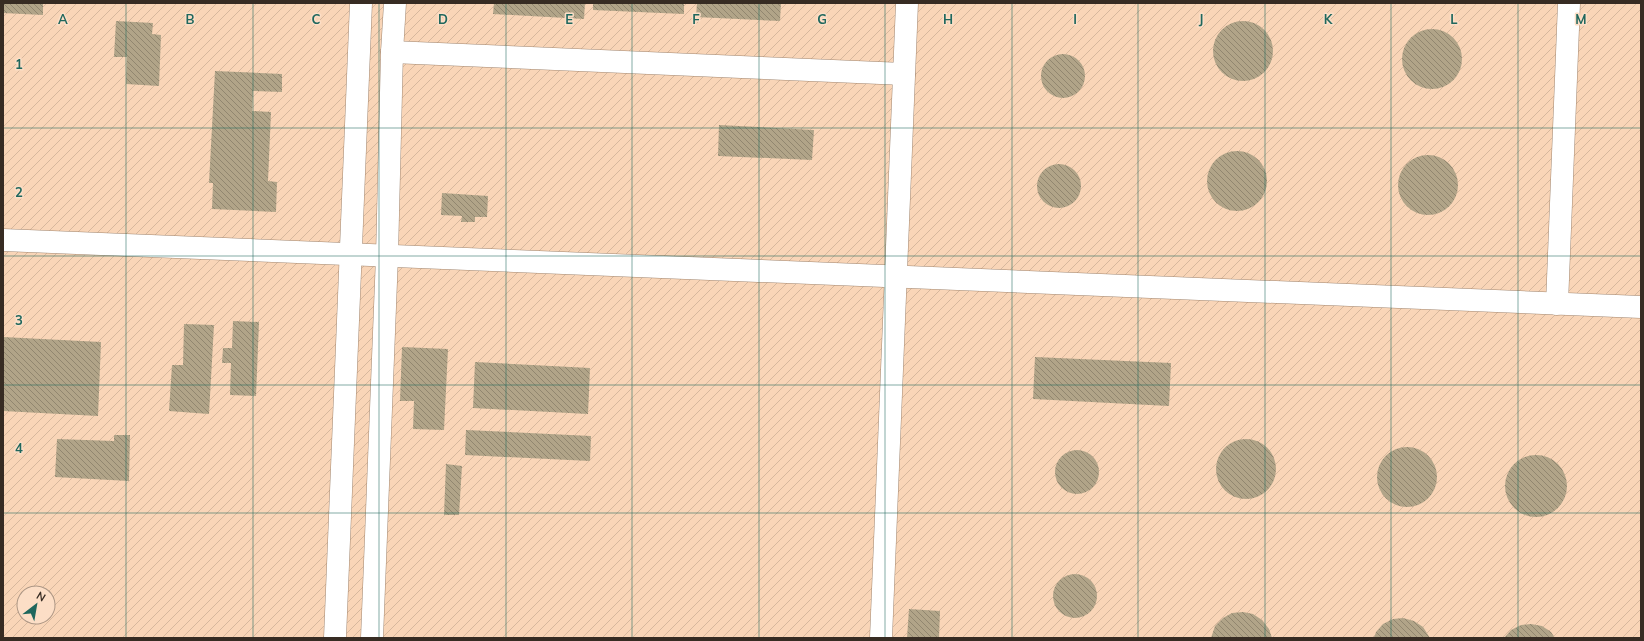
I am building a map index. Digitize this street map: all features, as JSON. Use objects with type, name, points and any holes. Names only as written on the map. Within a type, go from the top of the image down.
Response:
[{"type":"lane","points":[[335,638],[361,3]]},
{"type":"lane","points":[[372,638],[387,256],[392,52],[395,3]]},
{"type":"lane","points":[[881,638],[907,3]]},
{"type":"lane","points":[[1557,304],[1569,3]]},
{"type":"lane","points":[[392,52],[904,74]]},
{"type":"lane","points":[[3,240],[1641,307]]},
{"type":"shaded area","points":[[3,3],[1641,3],[1641,638],[3,638]]},
{"type":"building","points":[[3,3],[43,3],[43,15],[3,13]]},
{"type":"building","points":[[494,3],[585,3],[584,19],[493,14]]},
{"type":"building","points":[[593,3],[684,3],[684,14],[593,10]]},
{"type":"building","points":[[697,3],[781,3],[780,21],[696,17]]},
{"type":"building","points":[[116,21],[153,23],[152,34],[161,35],[159,86],[126,84],[127,57],[114,57]]},
{"type":"building","points":[[1237,21],[1249,21],[1265,29],[1271,39],[1273,51],[1271,63],[1265,73],[1249,81],[1237,81],[1221,73],[1213,57],[1213,45],[1221,29]]},
{"type":"building","points":[[1426,29],[1438,29],[1454,37],[1460,47],[1462,59],[1460,71],[1454,81],[1438,89],[1426,89],[1410,81],[1402,65],[1402,53],[1410,37]]},
{"type":"building","points":[[1059,54],[1067,54],[1072,55],[1079,60],[1084,67],[1084,85],[1079,92],[1072,97],[1059,98],[1051,95],[1044,88],[1041,80],[1041,72],[1044,64],[1051,57]]},
{"type":"building","points":[[215,71],[282,74],[282,92],[253,91],[252,111],[271,112],[268,181],[277,182],[276,212],[212,209],[213,183],[209,183]]},
{"type":"building","points":[[719,125],[814,130],[812,160],[718,156]]},
{"type":"building","points":[[1231,151],[1243,151],[1259,159],[1265,169],[1267,181],[1265,193],[1259,203],[1243,211],[1231,211],[1215,203],[1207,187],[1207,175],[1215,159]]},
{"type":"building","points":[[1422,155],[1434,155],[1450,163],[1456,173],[1458,185],[1456,197],[1450,207],[1434,215],[1422,215],[1406,207],[1398,191],[1398,179],[1406,163]]},
{"type":"building","points":[[1055,164],[1063,164],[1068,165],[1075,170],[1080,177],[1080,195],[1075,202],[1068,207],[1055,208],[1047,205],[1040,198],[1037,190],[1037,182],[1040,174],[1047,167]]},
{"type":"building","points":[[442,193],[488,196],[487,217],[475,217],[475,222],[461,222],[462,216],[441,215]]},
{"type":"building","points":[[233,321],[259,322],[256,396],[230,395],[231,363],[222,363],[223,348],[232,348]]},
{"type":"building","points":[[184,324],[214,325],[209,414],[169,411],[172,365],[183,365]]},
{"type":"building","points":[[3,337],[101,342],[98,416],[3,411]]},
{"type":"building","points":[[402,347],[448,349],[444,430],[413,429],[414,401],[400,401]]},
{"type":"building","points":[[1035,357],[1171,363],[1169,406],[1033,399]]},
{"type":"building","points":[[475,362],[590,368],[588,414],[473,408]]},
{"type":"building","points":[[466,430],[591,436],[590,461],[465,455]]},
{"type":"building","points":[[114,435],[130,435],[129,481],[55,477],[57,439],[114,441]]},
{"type":"building","points":[[1240,439],[1252,439],[1268,447],[1274,457],[1276,469],[1274,481],[1268,491],[1252,499],[1240,499],[1224,491],[1216,475],[1216,463],[1224,447]]},
{"type":"building","points":[[1401,447],[1413,447],[1429,455],[1435,465],[1437,477],[1435,489],[1429,499],[1413,507],[1401,507],[1385,499],[1377,483],[1377,471],[1385,455]]},
{"type":"building","points":[[1073,450],[1081,450],[1086,451],[1093,456],[1098,463],[1098,481],[1093,488],[1086,493],[1073,494],[1065,491],[1058,484],[1055,476],[1055,468],[1058,460],[1065,453]]},
{"type":"building","points":[[1536,455],[1548,458],[1558,464],[1564,474],[1567,486],[1564,498],[1558,508],[1548,514],[1536,517],[1524,514],[1514,508],[1508,498],[1505,486],[1508,474],[1514,464],[1524,458]]},
{"type":"building","points":[[446,464],[462,466],[459,515],[444,515]]},
{"type":"building","points":[[1071,574],[1079,574],[1084,575],[1091,580],[1096,587],[1096,605],[1091,612],[1084,617],[1071,618],[1063,615],[1056,608],[1053,600],[1053,592],[1056,584],[1063,577]]},
{"type":"building","points":[[909,609],[940,611],[939,638],[907,638]]},
{"type":"building","points":[[1243,612],[1253,614],[1262,620],[1269,629],[1272,638],[1211,638],[1215,626],[1223,618],[1232,613]]},
{"type":"building","points":[[1403,618],[1414,621],[1423,627],[1430,638],[1374,638],[1376,632],[1383,624],[1393,619]]},
{"type":"building","points":[[1531,624],[1542,626],[1551,632],[1555,638],[1504,638],[1511,630],[1521,625]]}]
